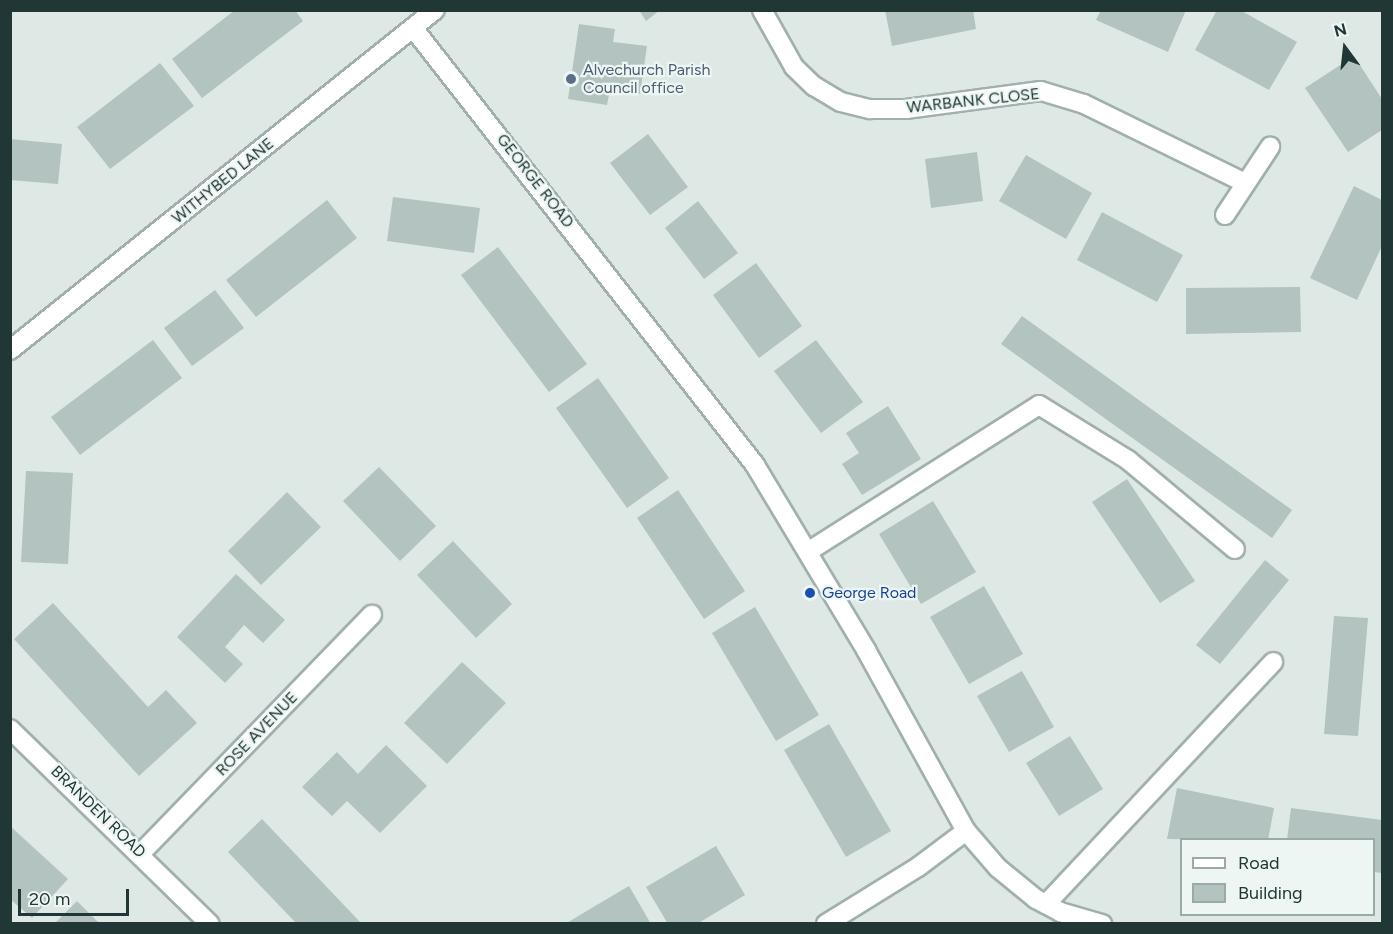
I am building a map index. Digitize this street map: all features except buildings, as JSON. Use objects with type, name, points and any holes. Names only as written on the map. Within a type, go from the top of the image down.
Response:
[{"type":"street","name":"WITHYBED LANE","points":[[10,350],[435,10]]},
{"type":"street","name":"WARBANK CLOSE","points":[[762,10],[794,68],[814,86],[841,102],[870,109],[906,109],[1041,91],[1084,104],[1245,183]]},
{"type":"street","name":"GEORGE ROAD","points":[[413,28],[748,456],[809,551],[966,831],[998,868],[1046,904],[1102,924]]},
{"type":"street","points":[[1225,215],[1270,147]]},
{"type":"street","points":[[809,551],[1039,405],[1128,460],[1235,549]]},
{"type":"street","name":"ROSE AVENUE","points":[[141,853],[372,615]]},
{"type":"street","points":[[1046,904],[1273,662]]},
{"type":"street","name":"BRANDEN ROAD","points":[[10,729],[141,853],[210,924]]},
{"type":"street","points":[[826,924],[918,867],[966,831]]},
{"type":"place","name":"Alvechurch Parish Council office","points":[[571,79]]},
{"type":"place","name":"George Road","points":[[810,593]]}]
